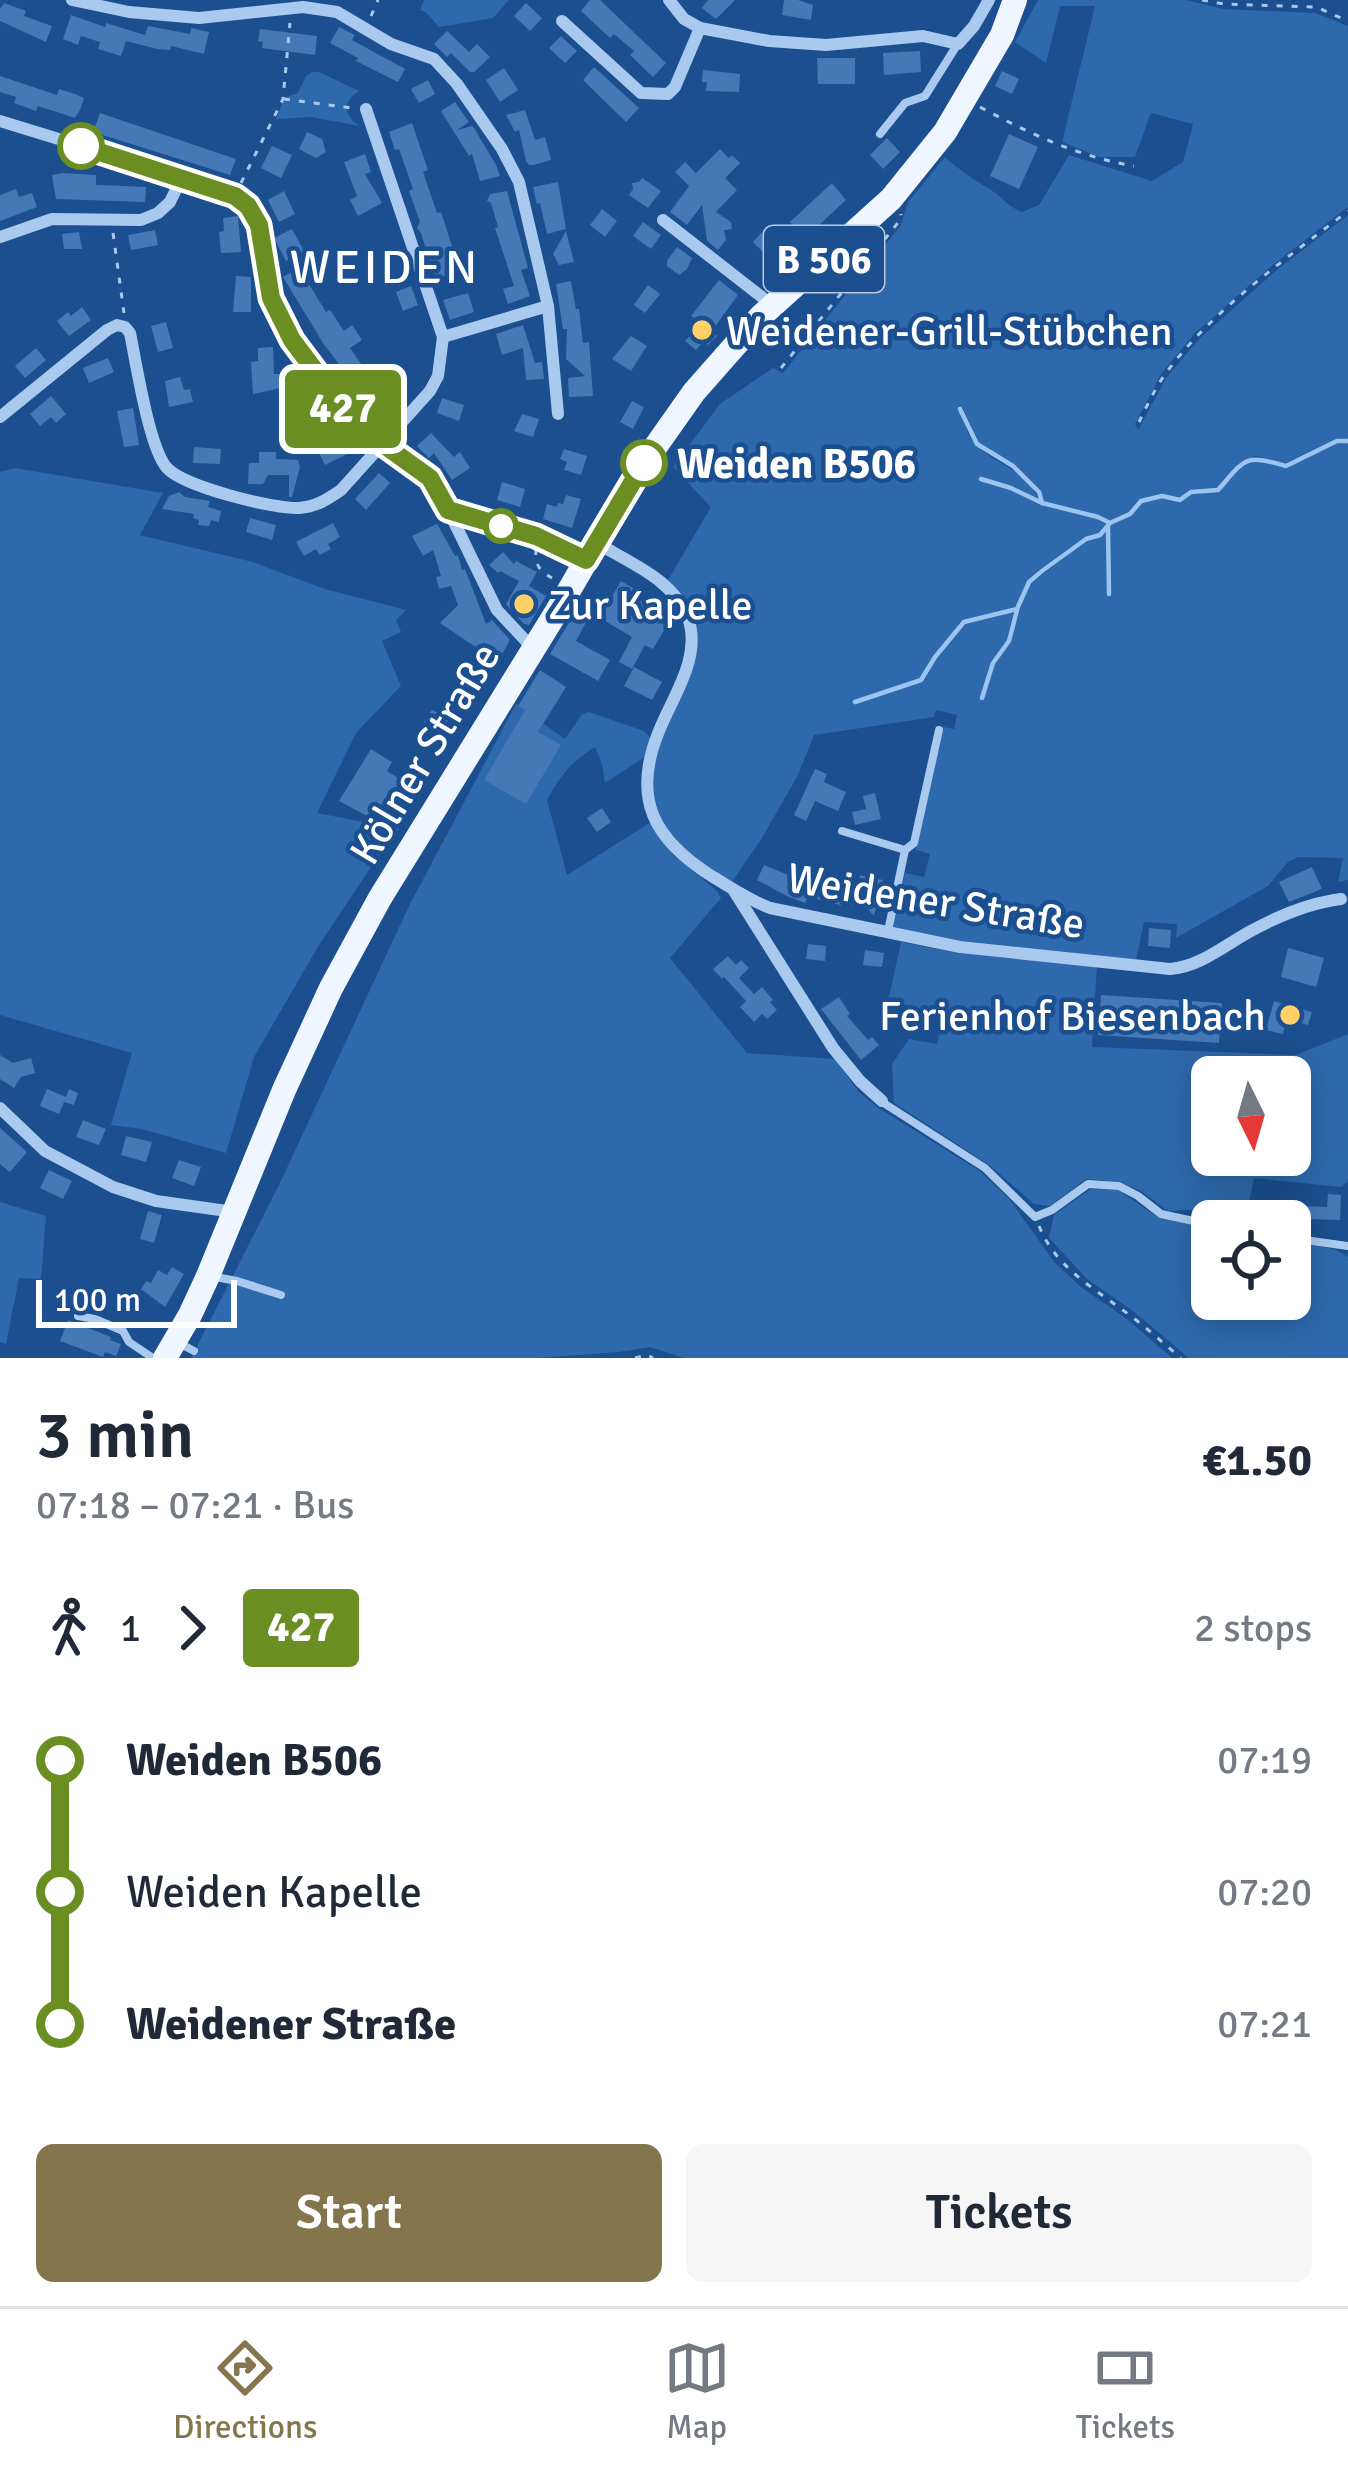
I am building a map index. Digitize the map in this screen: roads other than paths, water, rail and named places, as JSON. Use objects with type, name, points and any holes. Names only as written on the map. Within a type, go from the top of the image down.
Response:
[{"type":"main road","name":"Kölner Straße","points":[[178,1350],[331,988],[380,898],[638,470],[694,392],[772,305],[891,199],[945,132],[1002,35],[1015,0]]},
{"type":"street","points":[[72,0],[128,12],[200,18],[303,7],[337,12],[391,44],[434,59],[502,149],[519,182],[548,306],[549,392],[558,414]]},
{"type":"street","points":[[669,0],[684,19],[700,28],[769,41],[826,45],[922,36],[958,44],[988,0]]},
{"type":"street","points":[[562,21],[641,93],[656,95],[668,94],[675,87],[700,28]]},
{"type":"street","points":[[0,417],[117,325],[130,333],[156,448],[166,466],[187,482],[277,507],[303,508],[325,502],[341,490],[430,392],[442,362],[442,337],[366,109]]},
{"type":"street","points":[[0,121],[182,177],[235,196],[248,206],[259,225],[271,298],[319,380],[355,424],[430,478],[497,610],[534,646]]},
{"type":"street","points":[[0,237],[52,218],[141,220],[170,202],[182,177]]},
{"type":"street","points":[[663,220],[772,305]]},
{"type":"street","points":[[442,337],[548,306]]},
{"type":"street","name":"Weidener Straße","points":[[448,510],[591,551],[665,584],[675,595],[692,636],[687,668],[648,760],[648,795],[658,827],[684,859],[752,901],[960,947],[1184,968],[1287,914],[1341,898]]},
{"type":"street","points":[[734,890],[832,1048],[882,1101]]},
{"type":"street","points":[[0,1108],[45,1151],[113,1187],[156,1201],[234,1212]]},
{"type":"lane","points":[[880,134],[904,103],[925,96],[958,44]]},
{"type":"lane","points":[[905,850],[914,843],[939,730]]},
{"type":"lane","points":[[842,831],[905,850]]},
{"type":"lane","points":[[888,932],[906,870],[905,850]]},
{"type":"lane","points":[[882,1101],[985,1168],[1035,1217],[1088,1184],[1119,1186],[1161,1214],[1191,1220]]},
{"type":"lane","points":[[1311,1241],[1348,1246]]},
{"type":"lane","points":[[208,1276],[281,1295]]},
{"type":"lane","points":[[78,1316],[123,1331],[129,1342],[152,1358]]},
{"type":"waterway","points":[[960,409],[977,444],[1013,466],[1039,492],[1042,503],[1108,522]]},
{"type":"waterway","points":[[855,702],[921,680],[964,622],[1017,609],[1029,582],[1086,539],[1130,514],[1141,501],[1162,496],[1180,500],[1191,492],[1218,490],[1247,462],[1286,466],[1337,441],[1348,441]]},
{"type":"waterway","points":[[981,479],[1042,503]]},
{"type":"waterway","points":[[1108,527],[1109,594]]},
{"type":"waterway","points":[[982,698],[993,663],[1009,641],[1017,610]]},
{"type":"place","name":"Weidener-Grill-Stübchen","points":[[702,330]]},
{"type":"place","name":"Weiden B506","points":[[644,463]]},
{"type":"place","name":"Zur Kapelle","points":[[524,604]]},
{"type":"place","name":"Ferienhof Biesenbach","points":[[1290,1015]]},
{"type":"district","name":"WEIDEN","points":[[385,266]]}]
